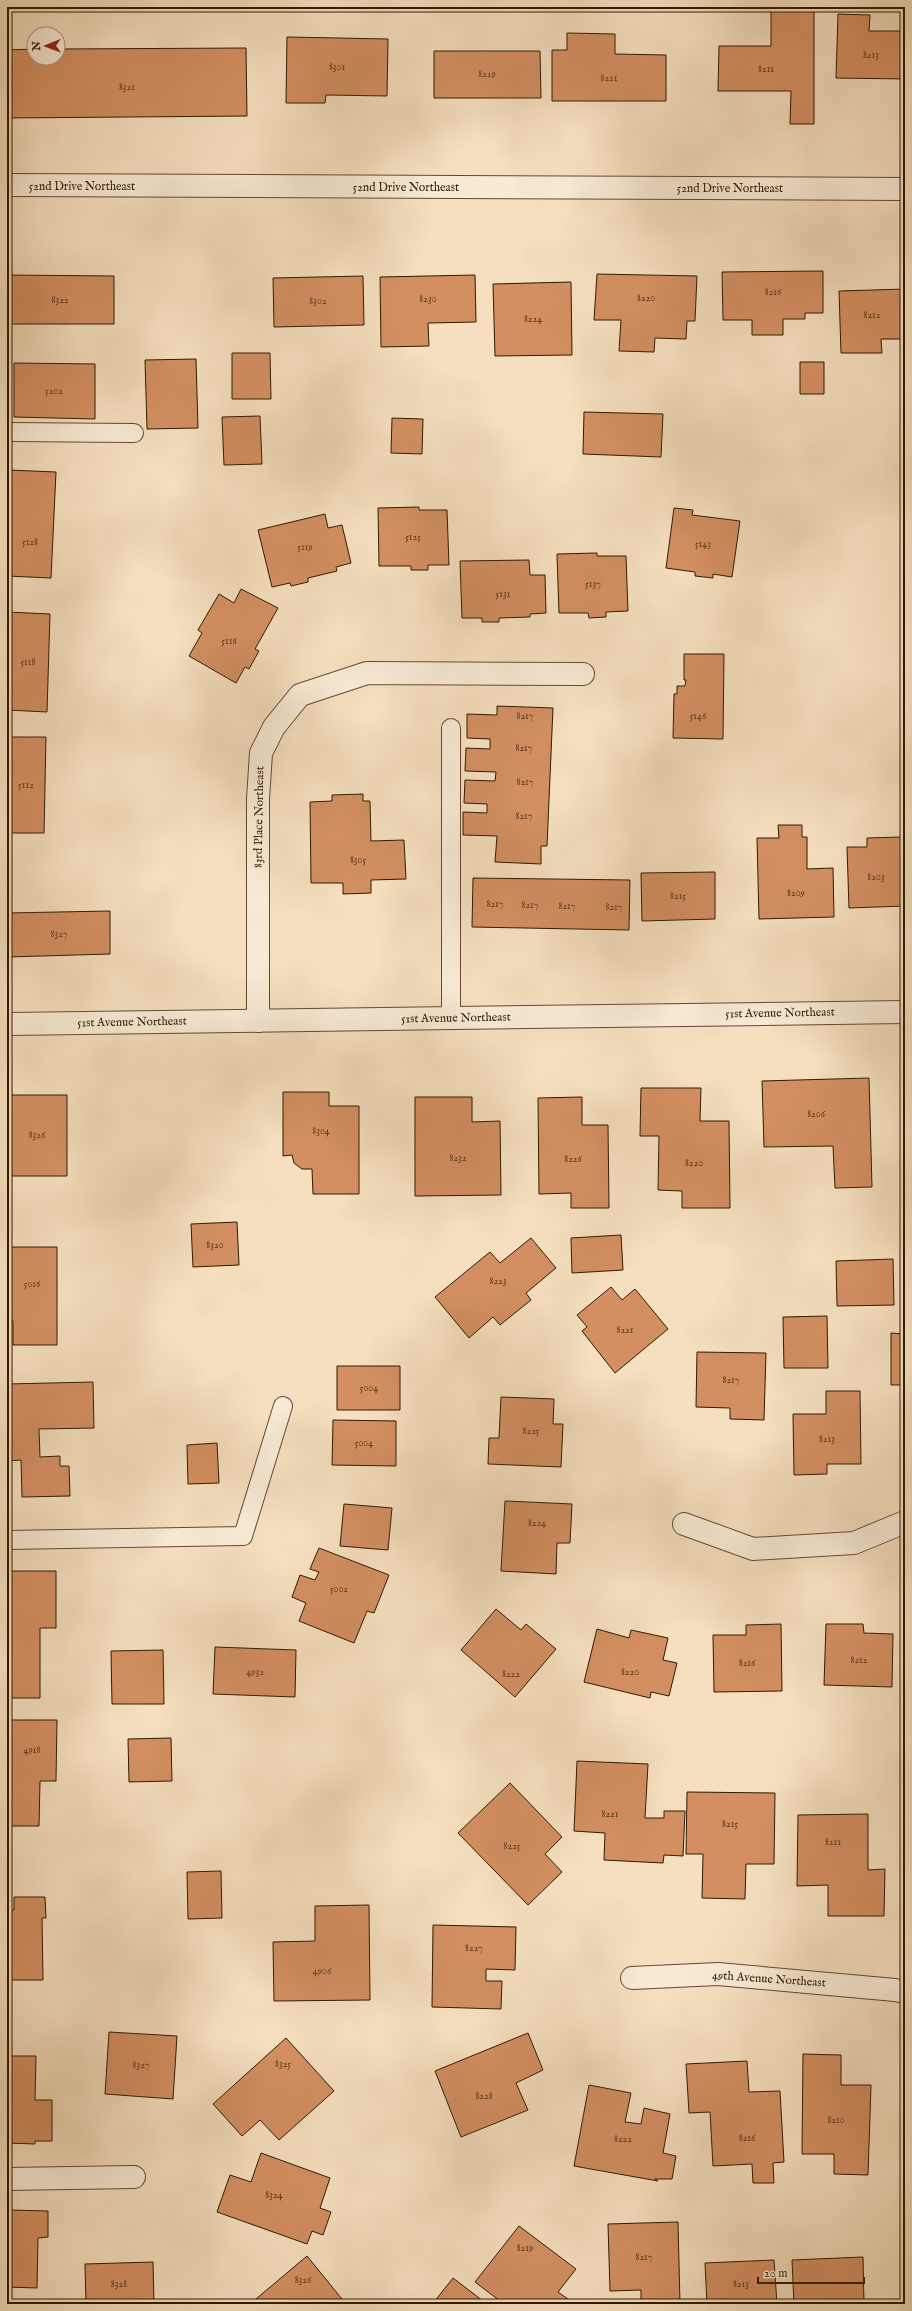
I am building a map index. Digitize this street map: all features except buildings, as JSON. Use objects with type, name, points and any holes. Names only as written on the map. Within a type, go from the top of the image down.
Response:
[{"type":"street","name":"52nd Drive Northeast","points":[[7,186],[905,189]]},
{"type":"street","name":"83rd Place Northeast","points":[[258,1021],[258,799],[261,753],[274,727],[300,696],[367,674],[583,674]]},
{"type":"street","name":"51st Avenue Northeast","points":[[7,1024],[905,1012]]},
{"type":"street","points":[[684,1524],[753,1549],[854,1543],[905,1522]]},
{"type":"street","name":"49th Avenue Northeast","points":[[632,1978],[718,1974],[905,1992]]},
{"type":"street","points":[[7,2179],[134,2177]]},
{"type":"lane","points":[[7,432],[134,434]]},
{"type":"lane","points":[[451,728],[451,1018]]},
{"type":"lane","points":[[7,1540],[243,1536],[283,1406]]}]
